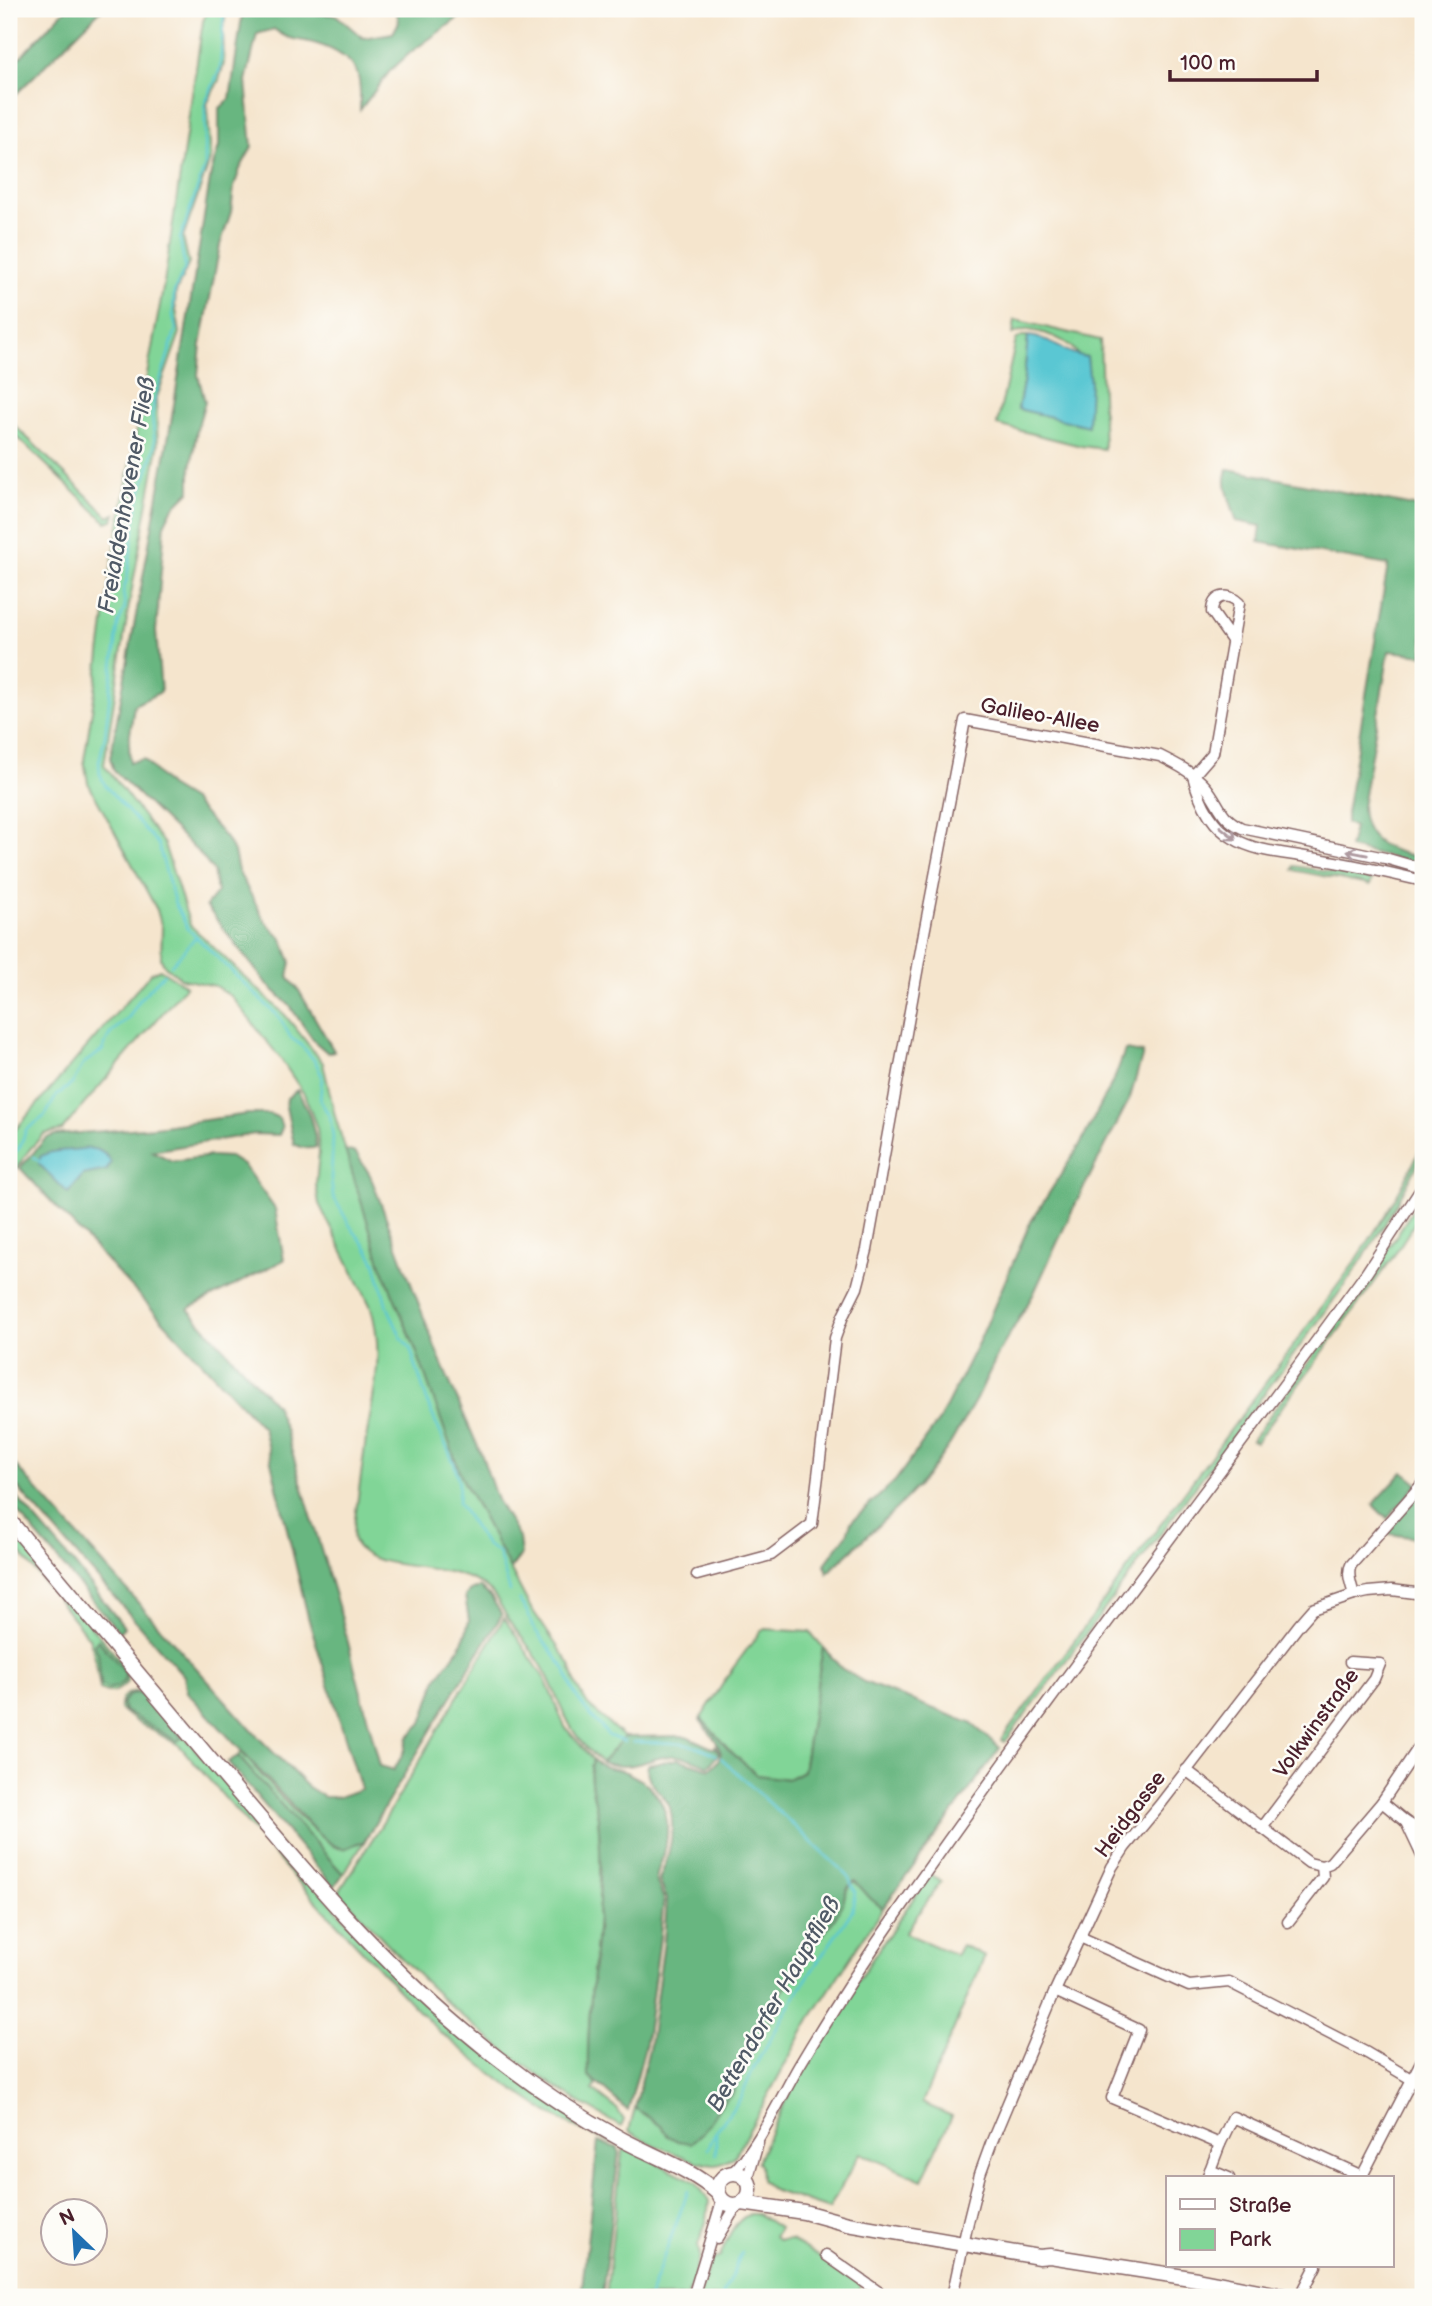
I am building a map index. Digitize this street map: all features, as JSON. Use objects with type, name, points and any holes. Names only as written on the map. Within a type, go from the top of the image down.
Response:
[{"type":"main road","points":[[9,1520],[262,1820],[398,1970],[460,2028],[517,2074],[570,2109],[623,2140],[681,2168],[730,2200],[804,2212],[848,2224],[1039,2257],[1055,2256],[1184,2277],[1289,2297]]},
{"type":"main road","points":[[681,2168],[728,2175],[739,2174],[748,2184],[804,2212]]},
{"type":"main road","points":[[728,2175],[719,2184],[730,2200]]},
{"type":"main road","points":[[730,2200],[749,2194],[748,2184]]},
{"type":"main road","points":[[1039,2257],[1053,2264],[1249,2297]]},
{"type":"street","points":[[1233,642],[1213,753],[1193,776],[1197,793],[1209,814],[1222,830],[1237,840],[1264,849],[1423,881]]},
{"type":"street","name":"Galileo-Allee","points":[[697,1575],[771,1555],[811,1524],[835,1338],[857,1288],[867,1251],[965,720],[1160,756],[1180,766],[1206,787],[1228,820],[1242,828],[1385,858],[1423,869]]},
{"type":"street","points":[[1409,1206],[1423,1174]]},
{"type":"street","points":[[728,2175],[738,2168],[857,1972],[941,1849],[1367,1272],[1423,1186]]},
{"type":"street","points":[[1354,1595],[1348,1570],[1351,1565],[1423,1483]]},
{"type":"street","name":"Heidgasse","points":[[952,2297],[980,2174],[992,2141],[1055,1991],[1112,1867],[1125,1846],[1314,1609],[1367,1591],[1423,1594]]},
{"type":"street","name":"Volkwinstraße","points":[[1262,1828],[1374,1679],[1380,1664],[1350,1662]]},
{"type":"street","points":[[1186,1770],[1309,1863],[1322,1866],[1330,1863],[1382,1802],[1423,1741]]},
{"type":"street","points":[[1382,1802],[1423,1832]]},
{"type":"street","points":[[1406,1822],[1423,1858]]},
{"type":"street","points":[[1288,1922],[1323,1877],[1322,1866]]},
{"type":"street","points":[[1080,1937],[1189,1986],[1229,1982],[1367,2053],[1423,2087]]},
{"type":"street","points":[[1055,1991],[1139,2030],[1112,2098],[1220,2144]]},
{"type":"street","points":[[1362,2176],[1423,2058]]},
{"type":"street","points":[[1208,2174],[1235,2111],[1359,2176]]},
{"type":"street","points":[[748,2184],[761,2132]]},
{"type":"street","points":[[693,2297],[730,2200]]},
{"type":"street","points":[[826,2255],[886,2297]]},
{"type":"street","points":[[1300,2297],[1315,2268]]},
{"type":"green space","points":[[66,9],[102,9],[9,101],[9,69]]},
{"type":"green space","points":[[208,9],[227,9],[223,29],[224,63],[207,104],[211,157],[183,238],[189,263],[176,292],[175,304],[180,333],[156,400],[158,447],[129,605],[104,765],[164,844],[190,925],[285,1015],[323,1063],[335,1116],[381,1265],[416,1350],[462,1478],[529,1605],[570,1665],[576,1685],[588,1705],[624,1737],[602,1762],[575,1734],[544,1669],[491,1592],[476,1581],[458,1575],[381,1561],[367,1555],[355,1544],[353,1531],[377,1372],[377,1339],[370,1305],[319,1204],[316,1185],[319,1152],[317,1128],[304,1094],[280,1058],[232,997],[215,986],[182,979],[165,966],[161,959],[162,928],[157,910],[88,783],[84,760],[111,569],[164,283],[203,21]]},
{"type":"green space","points":[[249,9],[336,15],[363,38],[393,33],[399,22],[396,9],[471,9],[411,52],[390,71],[360,110],[358,76],[344,57],[320,45],[292,39],[274,29],[257,34],[246,81],[252,147],[234,187],[231,212],[220,245],[201,345],[198,375],[205,402],[197,429],[190,491],[172,509],[165,523],[156,631],[161,692],[134,705],[129,742],[130,762],[144,759],[169,786],[192,800],[225,837],[234,852],[238,871],[265,921],[282,939],[291,962],[288,977],[298,989],[334,1051],[328,1053],[314,1041],[289,1005],[266,983],[206,906],[217,892],[213,871],[200,854],[114,771],[110,758],[171,423],[211,173],[219,146],[219,109],[230,99],[242,16]]},
{"type":"green space","points":[[1015,320],[1100,340],[1104,449],[1081,446],[997,425],[1016,340],[1028,336],[1018,409],[1088,425],[1087,357],[1078,356],[1064,342],[1043,333],[1027,330],[1013,334]]},
{"type":"green space","points":[[9,420],[109,517],[115,514],[113,520],[106,522],[9,429]]},
{"type":"green space","points":[[1228,469],[1423,508],[1423,655],[1389,651],[1362,807],[1368,831],[1374,838],[1390,849],[1423,859],[1423,865],[1349,848],[1354,827],[1346,823],[1388,565],[1259,542],[1261,526],[1236,521],[1226,482]]},
{"type":"green space","points":[[1294,866],[1372,880],[1370,885],[1293,870]]},
{"type":"green space","points":[[160,969],[186,986],[62,1130],[44,1134],[9,1179],[9,1137],[151,973]]},
{"type":"green space","points":[[1125,1050],[1143,1053],[1130,1098],[1071,1213],[1033,1295],[998,1354],[979,1394],[928,1475],[827,1573],[825,1564],[847,1534],[851,1522],[895,1481],[940,1419],[981,1337],[1030,1223],[1081,1143],[1115,1077]]},
{"type":"green space","points":[[297,1090],[310,1117],[316,1147],[305,1148],[294,1144],[286,1107],[287,1098]]},
{"type":"green space","points":[[248,1114],[270,1114],[279,1118],[282,1128],[279,1135],[255,1134],[152,1151],[172,1161],[212,1156],[230,1157],[244,1166],[275,1209],[284,1260],[188,1309],[275,1404],[286,1432],[342,1619],[380,1766],[394,1770],[405,1750],[408,1737],[422,1723],[437,1678],[460,1647],[469,1620],[465,1596],[479,1587],[491,1597],[502,1615],[364,1842],[346,1848],[335,1846],[318,1834],[187,1692],[184,1676],[9,1478],[9,1458],[257,1736],[307,1786],[324,1797],[339,1797],[361,1789],[308,1617],[263,1428],[20,1168],[46,1138],[55,1135],[155,1127]]},
{"type":"green space","points":[[1423,1142],[1419,1159],[1406,1186],[1352,1274],[1005,1742],[1001,1740],[1355,1262],[1401,1188]]},
{"type":"green space","points":[[345,1150],[356,1153],[370,1175],[440,1360],[482,1456],[497,1500],[519,1538],[521,1555],[510,1569],[462,1478],[416,1350],[381,1265]]},
{"type":"green space","points":[[1423,1193],[1423,1210],[1391,1260],[1256,1442],[1252,1440],[1362,1288]]},
{"type":"green space","points":[[1403,1472],[1418,1484],[1387,1519],[1373,1505]]},
{"type":"green space","points":[[9,1488],[124,1627],[119,1632],[9,1502]]},
{"type":"green space","points":[[1423,1488],[1423,1539],[1384,1533]]},
{"type":"green space","points":[[9,1528],[127,1669],[127,1682],[121,1687],[111,1692],[100,1689],[89,1638],[9,1539]]},
{"type":"green space","points":[[504,1618],[545,1679],[565,1727],[593,1760],[591,1774],[598,1818],[600,1882],[588,2075],[597,2084],[593,2090],[617,2109],[624,2120],[621,2127],[534,2072],[464,2018],[409,1966],[339,1892]]},
{"type":"green space","points":[[765,1629],[810,1632],[823,1647],[803,1771],[788,1779],[757,1775],[728,1749],[701,1718],[733,1668]]},
{"type":"green space","points":[[98,1640],[123,1669],[124,1681],[118,1686],[108,1689],[101,1685],[98,1653],[94,1645]]},
{"type":"green space","points":[[823,1647],[841,1668],[864,1682],[971,1723],[1000,1748],[883,1908],[855,1881],[849,1887],[831,1925],[804,1952],[800,1969],[778,1997],[772,2016],[747,2060],[732,2095],[725,2099],[702,2133],[691,2143],[678,2141],[668,2136],[661,2126],[635,2108],[650,2044],[664,1941],[667,1899],[659,1880],[672,1835],[670,1808],[651,1782],[648,1765],[678,1759],[710,1769],[721,1753],[701,1718],[728,1749],[757,1775],[788,1779],[803,1771]]},
{"type":"green space","points":[[142,1691],[389,1969],[613,2143],[576,2128],[547,2112],[504,2083],[441,2033],[290,1873],[179,1745],[135,1721],[120,1709],[121,1700],[126,1695]]},
{"type":"green space","points":[[135,1693],[143,1695],[182,1738],[177,1741],[124,1711],[123,1702]]},
{"type":"green space","points":[[686,1736],[712,1748],[715,1748],[715,1745],[719,1753],[709,1766],[677,1756],[622,1766],[602,1762],[624,1737]]},
{"type":"green space","points":[[241,1752],[288,1805],[328,1843],[341,1848],[364,1842],[343,1874],[238,1756]]},
{"type":"green space","points":[[238,1756],[343,1874],[334,1887],[228,1762]]},
{"type":"green space","points":[[593,1760],[640,1780],[658,1796],[666,1817],[667,1841],[656,1880],[664,1899],[659,1945],[646,2043],[628,2111],[588,2075],[600,1882],[598,1818],[591,1774]]},
{"type":"green space","points":[[930,1874],[941,1881],[905,1933],[956,1955],[962,1945],[985,1956],[922,2103],[952,2116],[922,2180],[860,2153],[829,2209],[772,2190],[761,2180],[760,2164],[757,2162],[793,2086],[836,2014]]},
{"type":"green space","points":[[855,1881],[883,1908],[810,2019],[735,2156],[721,2164],[707,2164],[671,2152],[629,2131],[635,2108],[661,2126],[668,2136],[702,2133],[725,2099],[732,2095],[747,2060],[772,2016],[778,1997],[800,1969],[804,1952],[831,1925],[847,1889]]},
{"type":"green space","points":[[598,2142],[618,2148],[619,2151],[602,2297],[581,2297]]},
{"type":"green space","points":[[627,2148],[696,2182],[709,2201],[707,2219],[698,2245],[700,2257],[687,2297],[606,2297],[622,2152]]},
{"type":"green space","points":[[750,2214],[758,2214],[779,2228],[774,2237],[778,2240],[791,2240],[861,2282],[857,2297],[698,2297],[711,2260],[720,2257],[734,2227]]},
{"type":"water","points":[[1028,336],[1043,339],[1079,356],[1087,357],[1090,383],[1088,426],[1018,409]]},
{"type":"water","points":[[86,1148],[100,1151],[111,1162],[107,1170],[83,1175],[68,1193],[39,1164],[40,1157],[50,1152]]},
{"type":"waterway","name":"Freialdenhovener Fließ","points":[[224,9],[220,69],[205,104],[205,166],[180,239],[185,268],[174,292],[173,315],[176,329],[154,401],[152,415],[155,446],[137,506],[123,591],[125,607],[118,625],[105,736],[99,762],[100,774],[105,785],[158,844],[175,904],[188,929],[280,1018],[291,1038],[315,1061],[322,1076],[320,1100],[330,1117],[333,1137],[333,1196],[375,1262],[386,1303],[401,1337],[410,1348],[429,1407],[455,1466],[459,1483],[458,1503],[486,1545],[498,1552],[510,1591]]},
{"type":"waterway","points":[[171,965],[197,936]]},
{"type":"waterway","points":[[9,1158],[20,1147],[26,1130],[45,1116],[57,1095],[72,1084],[84,1063],[102,1051],[110,1034],[129,1017],[140,999],[164,974]]},
{"type":"waterway","points":[[34,1157],[40,1162]]},
{"type":"waterway","name":"Bettendorfer Hauptfließ","points":[[519,1600],[528,1613],[532,1626],[565,1669],[573,1691],[585,1709],[609,1736],[625,1742]]},
{"type":"waterway","name":"Bettendorfer Hauptfließ","points":[[633,1742],[686,1745],[716,1755]]},
{"type":"waterway","name":"Bettendorfer Hauptfließ","points":[[716,2154],[716,2131],[741,2098],[753,2069],[799,1990],[852,1911],[855,1892],[848,1876],[721,1758]]},
{"type":"waterway","points":[[708,2149],[715,2133]]},
{"type":"waterway","points":[[649,2297],[688,2191]]},
{"type":"waterway","name":"Bettendorfer Hauptfließ","points":[[722,2297],[742,2252]]}]
